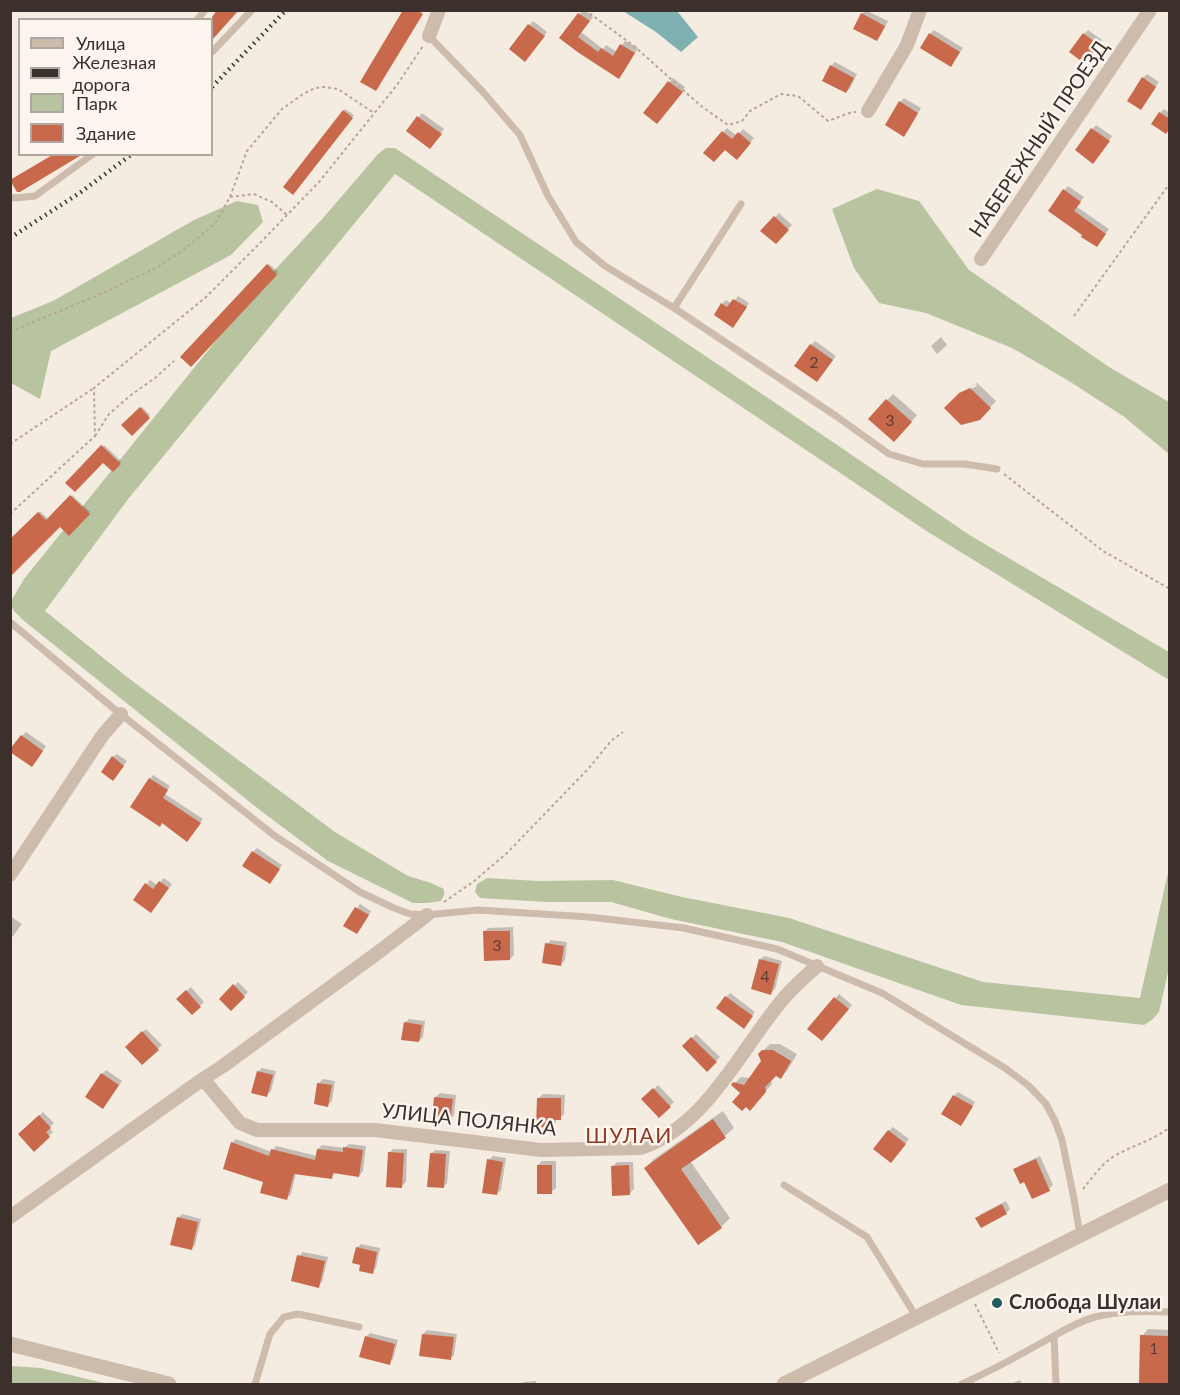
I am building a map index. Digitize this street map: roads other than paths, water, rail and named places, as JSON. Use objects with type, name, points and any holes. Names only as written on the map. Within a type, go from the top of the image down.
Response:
[{"type":"street","points":[[429,36],[439,10]]},
{"type":"street","points":[[868,111],[907,45],[920,10]]},
{"type":"street","name":"НАБЕРЕЖНЫЙ ПРОЕЗД","points":[[981,259],[1150,10]]},
{"type":"street","points":[[10,875],[102,736],[121,714]]},
{"type":"street","points":[[10,1217],[223,1066],[427,915]]},
{"type":"street","name":"УЛИЦА ПОЛЯНКА","points":[[203,1079],[240,1123],[257,1130],[375,1130],[541,1150],[641,1148],[669,1135],[691,1116],[729,1073],[784,997],[817,966]]},
{"type":"street","points":[[784,1384],[1170,1190]]},
{"type":"street","points":[[10,1344],[169,1384]]},
{"type":"lane","points":[[213,51],[252,10]]},
{"type":"lane","points":[[429,36],[483,92],[520,135],[548,196],[576,242],[605,266],[674,308],[889,454],[923,464],[965,464],[997,469]]},
{"type":"lane","points":[[10,197],[35,196],[90,156]]},
{"type":"lane","points":[[674,308],[741,204]]},
{"type":"lane","points":[[10,622],[121,714],[284,842],[360,892],[394,908],[410,914],[427,915],[478,910],[589,917],[684,928],[777,949],[882,993],[1005,1068],[1029,1086],[1046,1104],[1062,1140],[1080,1235]]},
{"type":"lane","points":[[784,1185],[867,1237],[917,1318]]},
{"type":"lane","points":[[962,1384],[1005,1364],[1075,1324],[1093,1318],[1135,1311],[1170,1312]]},
{"type":"lane","points":[[255,1384],[270,1334],[284,1317],[298,1314],[359,1327]]},
{"type":"lane","points":[[1054,1336],[1056,1384]]},
{"type":"water","points":[[623,11],[677,11],[698,37],[681,52],[656,32]]},
{"type":"railway","points":[[213,86],[286,10]]},
{"type":"railway","points":[[10,238],[81,192],[129,156]]},
{"type":"place","name":"Слобода Шулаи","points":[[997,1303]]},
{"type":"district","name":"ШУЛАИ","points":[[629,1136]]}]
